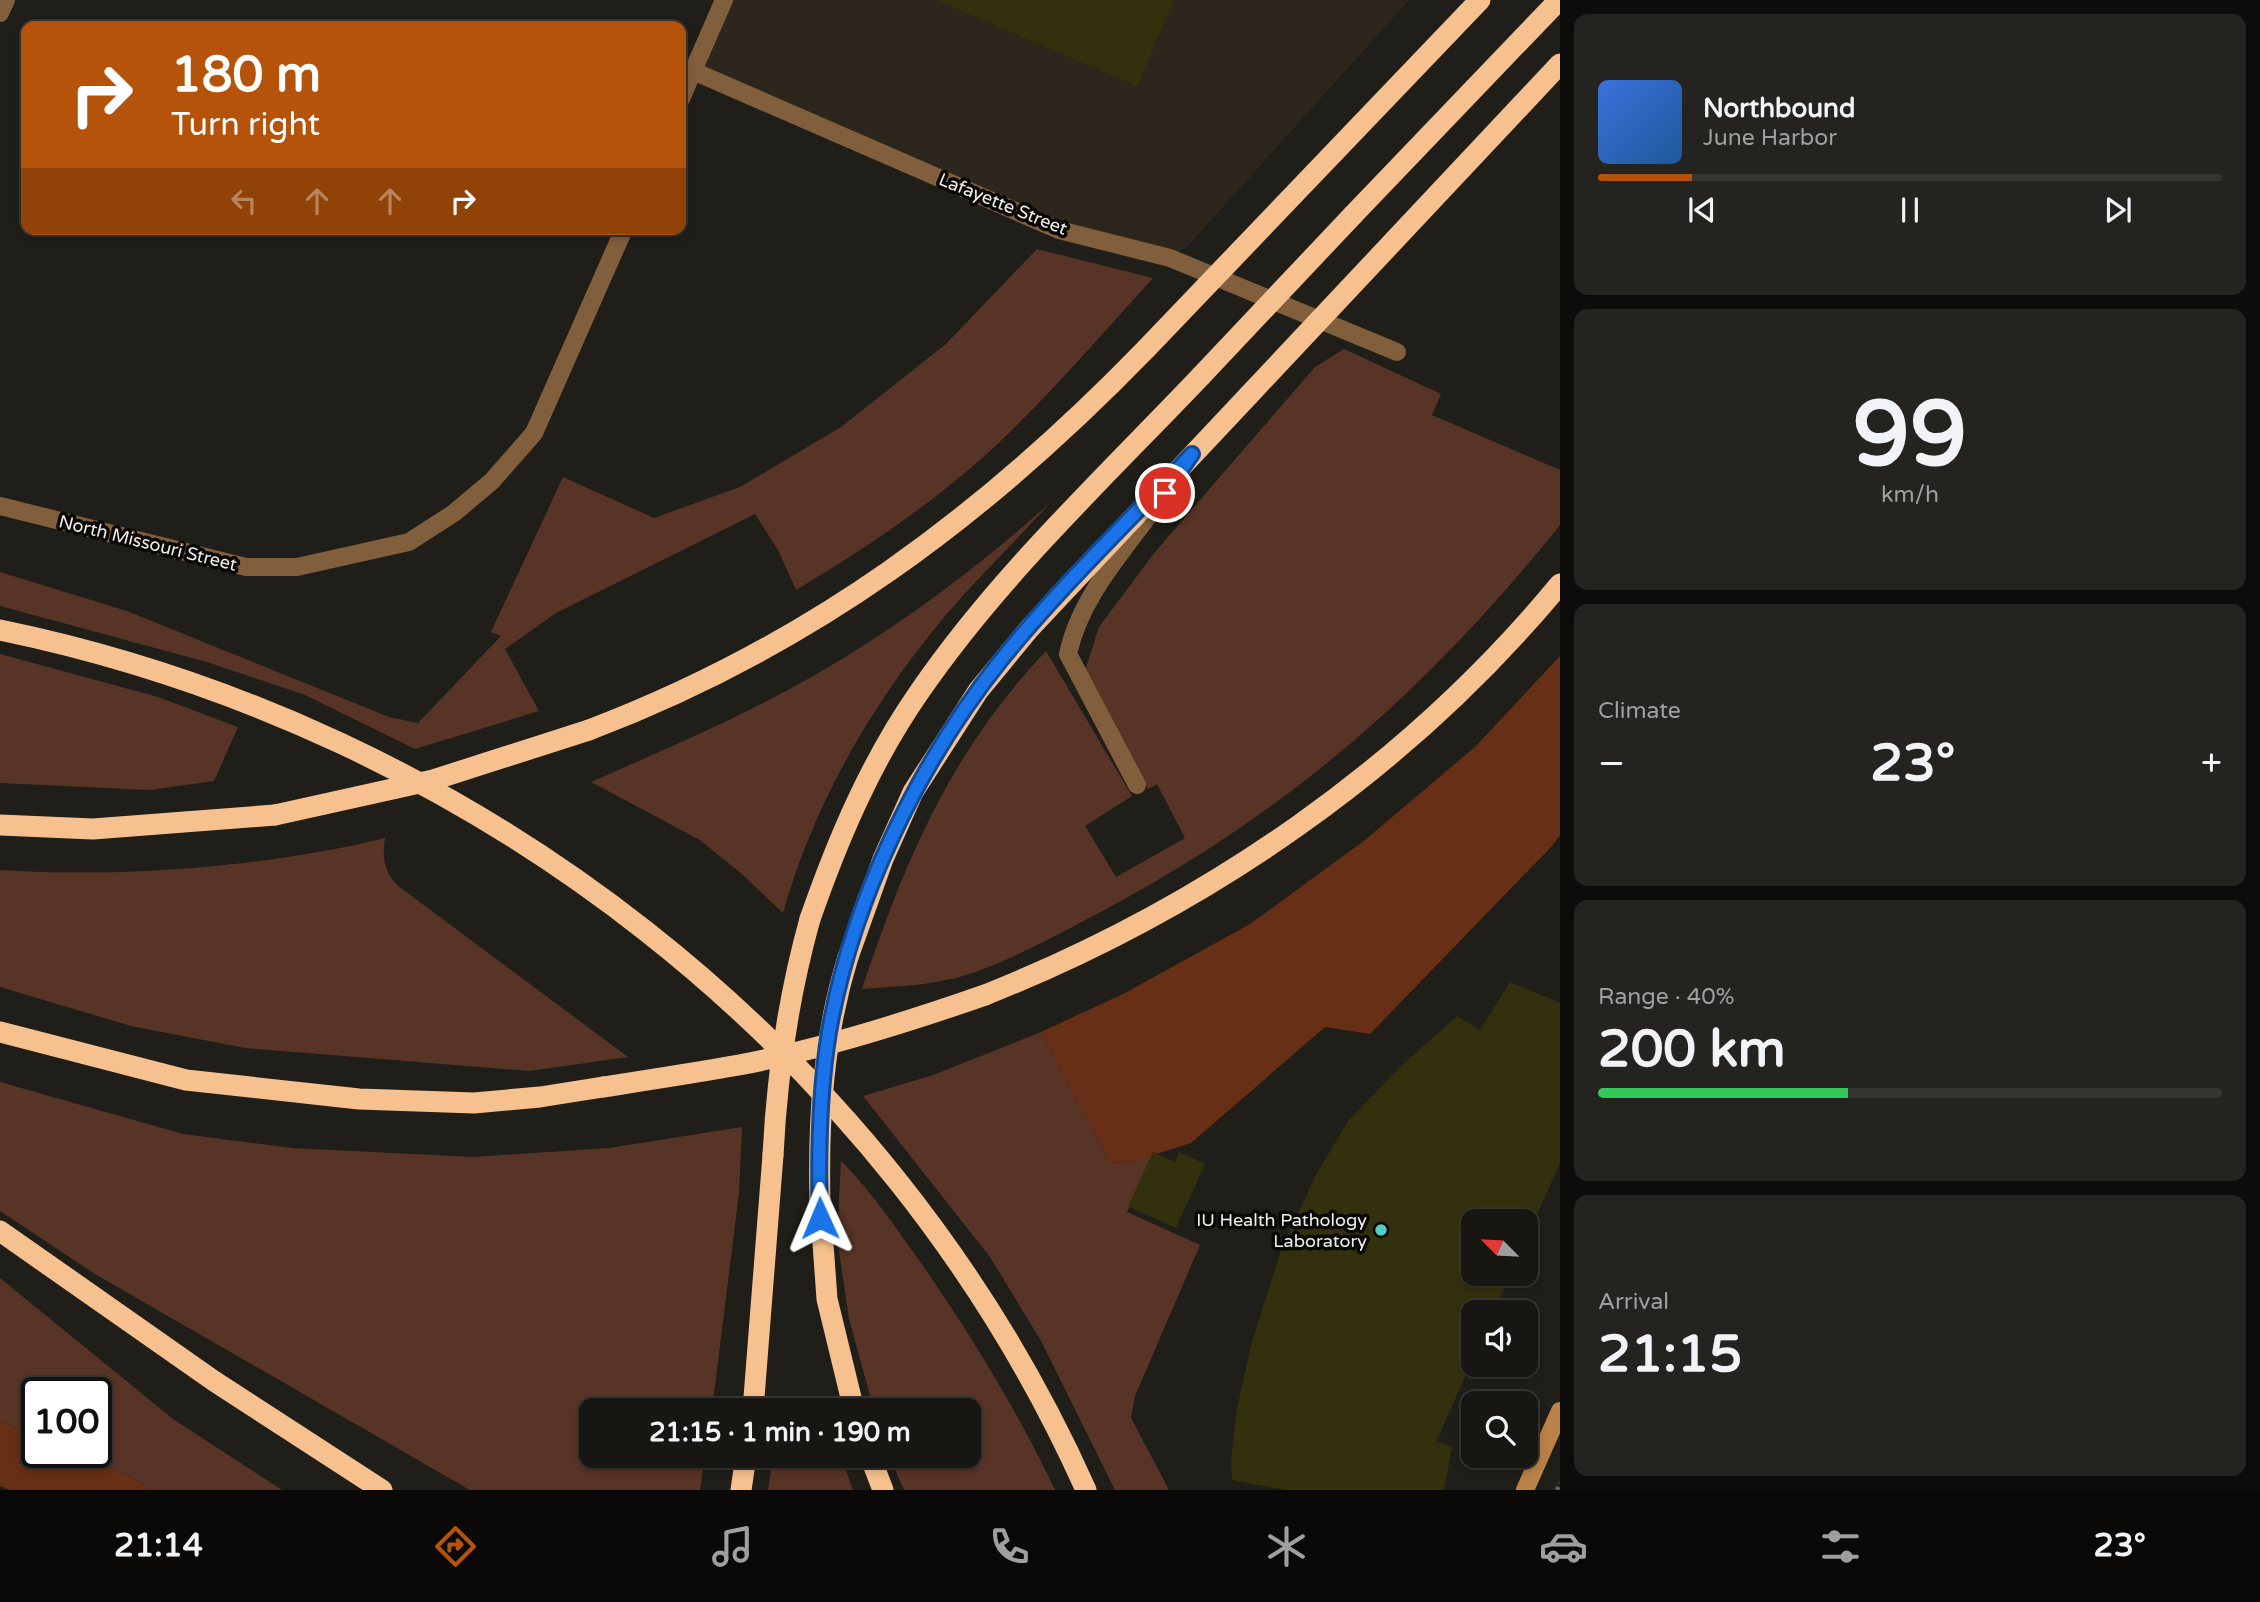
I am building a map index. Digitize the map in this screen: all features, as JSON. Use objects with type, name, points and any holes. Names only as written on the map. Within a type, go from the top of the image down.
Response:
[{"type":"highway","points":[[0,825],[93,829],[275,815],[433,780],[589,730],[658,704],[731,668],[813,622],[890,572],[954,526],[1017,474],[1083,414],[1480,0]]},
{"type":"highway","points":[[754,1398],[780,1057],[792,990],[810,919],[859,795],[920,691],[965,631],[1032,554],[1559,0]]},
{"type":"highway","points":[[851,1398],[827,1300],[820,1202],[823,1075],[836,998],[848,957],[898,824],[954,724],[1028,629],[1560,64]]},
{"type":"highway","points":[[0,1032],[186,1080],[359,1099],[474,1102],[540,1097],[741,1065],[875,1031],[985,995],[1037,974],[1133,928],[1246,863],[1338,798],[1431,719],[1504,646],[1560,584]]},
{"type":"highway","points":[[0,631],[101,654],[177,677],[340,741],[423,783],[510,835],[607,900],[667,947],[764,1033],[843,1117],[900,1185],[976,1290],[1039,1397],[1086,1490]]},
{"type":"highway","points":[[0,1231],[214,1381],[382,1490]]},
{"type":"highway","points":[[741,1490],[744,1468]]},
{"type":"highway","points":[[875,1468],[883,1490]]},
{"type":"main road","points":[[1525,1490],[1560,1411]]},
{"type":"street","points":[[0,13],[6,0]]},
{"type":"street","points":[[686,87],[724,0]]},
{"type":"street","name":"Lafayette Street","points":[[693,71],[1059,230],[1170,258],[1396,352]]},
{"type":"street","name":"North Missouri Street","points":[[0,506],[246,567],[297,567],[409,542],[454,513],[492,481],[534,433],[621,235]]},
{"type":"street","points":[[1138,785],[1068,654],[1072,635],[1084,607],[1192,454]]},
{"type":"path","points":[[1557,1490],[1560,1483]]},
{"type":"shaded area","points":[[724,0],[1409,0],[1189,245],[1170,258],[1059,230],[693,71]]},
{"type":"shaded area","points":[[1037,249],[1153,278],[1045,397],[983,457],[933,499],[851,556],[796,590],[778,550],[755,514],[556,613],[505,649],[539,711],[415,749],[305,695],[207,662],[0,606],[0,572],[127,611],[389,717],[418,723],[501,636],[491,632],[563,477],[654,518],[740,487],[841,427],[946,344]]},
{"type":"shaded area","points":[[1344,349],[1441,394],[1432,415],[1560,470],[1560,525],[1507,588],[1406,693],[1297,787],[1238,829],[1110,907],[1007,959],[946,980],[862,989],[896,896],[934,809],[983,728],[1046,651],[1132,796],[1085,826],[1116,877],[1185,838],[1157,784],[1148,789],[1085,671],[1099,627],[1155,552],[1315,367]]},
{"type":"shaded area","points":[[1051,502],[946,615],[870,719],[848,756],[811,832],[783,913],[743,875],[700,840],[591,782],[764,703],[858,649],[926,604]]},
{"type":"shaded area","points":[[0,654],[158,697],[238,727],[214,781],[150,790],[0,783]]},
{"type":"shaded area","points":[[1560,656],[1560,835],[1552,846],[1370,1034],[1325,1027],[1191,1143],[1134,1161],[1110,1163],[1041,1032],[1125,993],[1250,924],[1365,840],[1476,746]]},
{"type":"shaded area","points":[[385,838],[385,863],[397,885],[628,1057],[530,1071],[245,1048],[131,1026],[0,987],[0,870],[95,872],[194,868],[292,856]]},
{"type":"shaded area","points":[[1041,1032],[1110,1163],[1134,1161],[1153,1152],[1127,1212],[1200,1245],[1135,1396],[1131,1418],[1169,1490],[1115,1490],[1041,1341],[990,1257],[863,1096],[933,1075]]},
{"type":"shaded area","points":[[0,1082],[183,1134],[292,1148],[473,1157],[609,1148],[742,1127],[739,1193],[713,1398],[579,1398],[579,1468],[703,1468],[700,1490],[470,1490],[95,1274],[0,1211]]},
{"type":"shaded area","points":[[841,1161],[883,1210],[958,1318],[993,1373],[1055,1490],[904,1490],[894,1468],[981,1468],[981,1398],[871,1398],[849,1319],[837,1237]]},
{"type":"shaded area","points":[[0,1278],[173,1419],[282,1490],[152,1490],[112,1468],[112,1377],[21,1377],[21,1430],[0,1421]]},
{"type":"shaded area","points":[[0,1421],[21,1430],[21,1468],[112,1468],[152,1490],[10,1490],[0,1486]]},
{"type":"shaded area","points":[[771,1468],[845,1468],[853,1490],[768,1490]]},
{"type":"building","points":[[936,0],[1174,0],[1137,86]]},
{"type":"building","name":"IU Health Pathology Laboratory","points":[[1510,982],[1560,1003],[1560,1163],[1538,1212],[1538,1209],[1461,1209],[1461,1286],[1505,1286],[1499,1300],[1461,1300],[1461,1377],[1465,1377],[1436,1442],[1452,1447],[1444,1490],[1286,1490],[1232,1480],[1231,1461],[1237,1408],[1252,1342],[1283,1244],[1316,1175],[1348,1121],[1401,1066],[1457,1016],[1480,1030]]},
{"type":"building","points":[[1153,1152],[1175,1162],[1179,1152],[1205,1164],[1176,1228],[1128,1206]]},
{"type":"place","name":"IU Health Pathology Laboratory","points":[[1381,1230]]},
{"type":"route","points":[[820,1218],[819,1149],[823,1075],[836,998],[871,890],[913,792],[954,724],[1002,660],[1059,595],[1192,454],[1165,493]]}]
